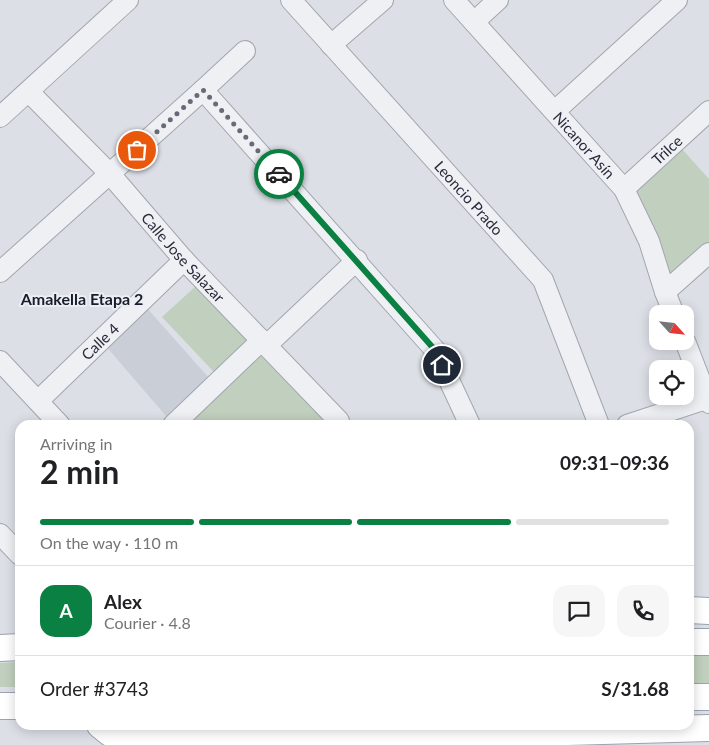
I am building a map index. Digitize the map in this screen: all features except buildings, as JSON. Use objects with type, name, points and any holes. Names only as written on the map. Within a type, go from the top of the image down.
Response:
[{"type":"main road","points":[[694,610],[709,611]]},
{"type":"main road","points":[[694,642],[709,642]]},
{"type":"main road","points":[[0,648],[15,647]]},
{"type":"main road","points":[[694,697],[709,697]]},
{"type":"main road","points":[[0,706],[15,706]]},
{"type":"main road","points":[[694,729],[709,728]]},
{"type":"main road","points":[[106,730],[110,733],[390,741],[653,730]]},
{"type":"street","points":[[0,118],[128,0]]},
{"type":"street","name":"Leoncio Prado","points":[[291,0],[543,280],[597,420]]},
{"type":"street","points":[[331,45],[383,0]]},
{"type":"street","name":"Nicanor Asín","points":[[454,0],[624,188],[650,241],[670,305]]},
{"type":"street","points":[[474,22],[498,0]]},
{"type":"street","points":[[555,111],[677,0]]},
{"type":"street","points":[[0,272],[245,51]]},
{"type":"street","points":[[203,90],[357,260],[435,350],[468,420]]},
{"type":"street","name":"Calle Jose Salazar","points":[[29,92],[110,174],[184,260],[338,420]]},
{"type":"street","name":"Trilce","points":[[624,188],[709,111]]},
{"type":"street","points":[[665,292],[709,253]]},
{"type":"street","name":"Calle 4","points":[[38,401],[184,260]]},
{"type":"street","points":[[179,420],[357,260]]},
{"type":"street","points":[[643,420],[708,400],[689,350]]},
{"type":"street","points":[[0,361],[55,420]]},
{"type":"street","points":[[0,534],[15,550]]},
{"type":"shaded area","points":[[146,307],[209,378],[166,416],[104,344]]},
{"type":"green space","points":[[681,148],[709,179],[709,243],[671,277],[634,192]]},
{"type":"green space","points":[[197,285],[248,340],[214,372],[162,317]]},
{"type":"green space","points":[[258,350],[324,420],[185,420]]},
{"type":"green space","points":[[694,656],[709,656],[709,685],[694,685]]},
{"type":"green space","points":[[15,662],[15,687],[0,687],[0,663]]},
{"type":"way so far","points":[[137,150],[203,90],[279,174]]},
{"type":"district","name":"Amakella Etapa 2","points":[[82,298]]},
{"type":"route","points":[[279,174],[435,350],[442,365]]}]
